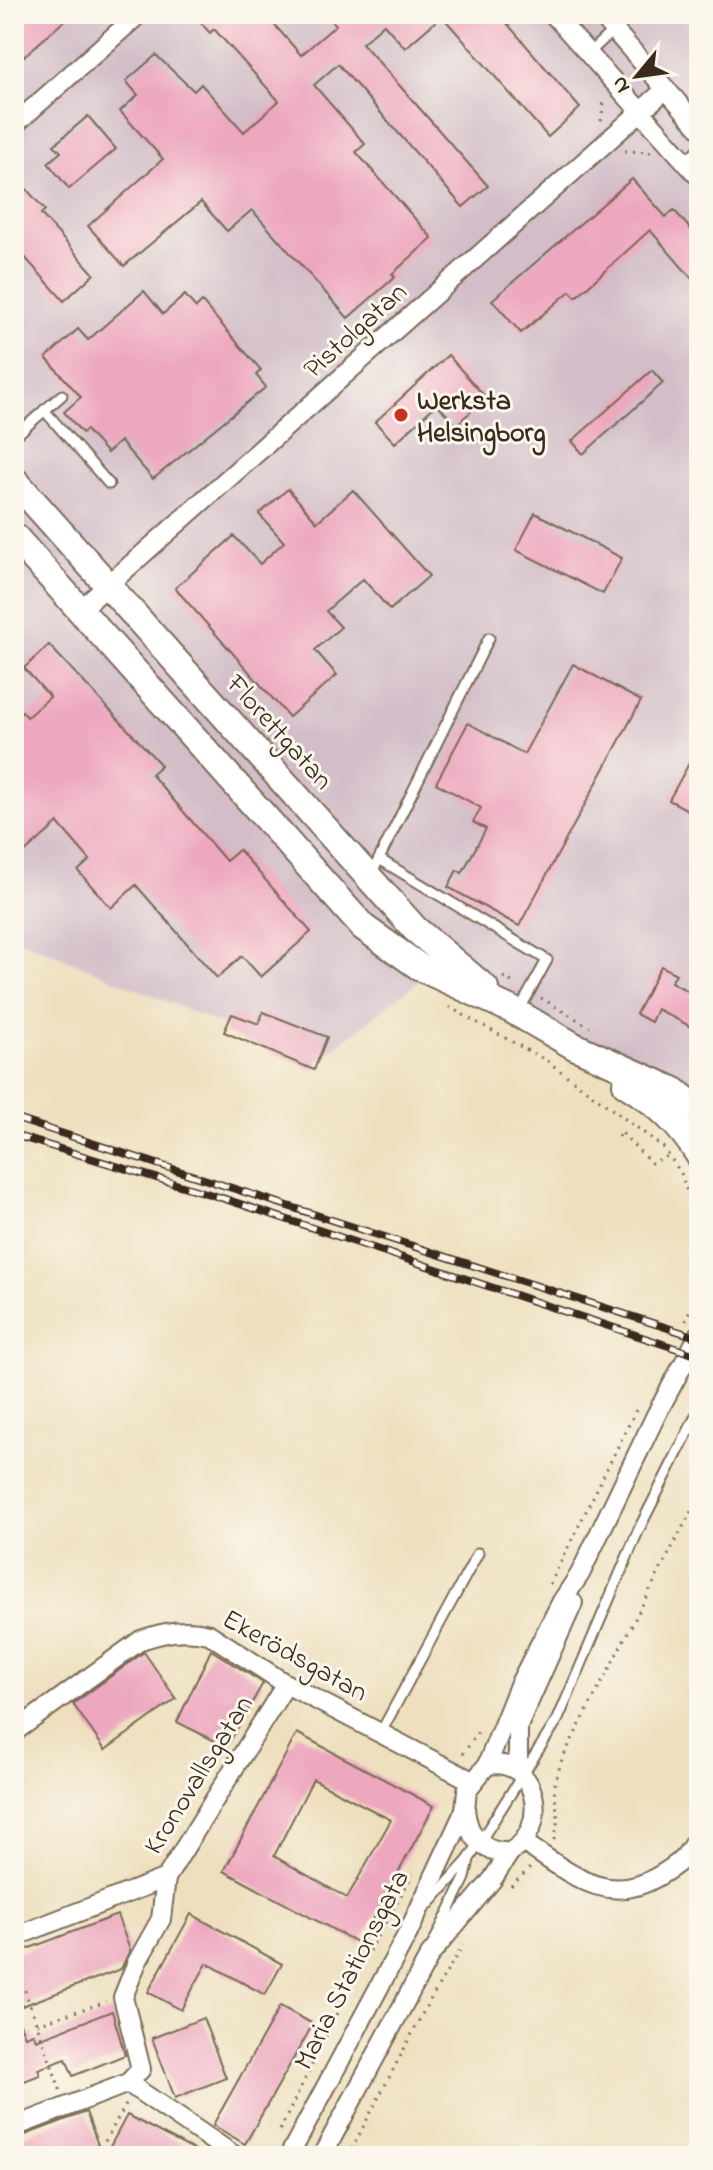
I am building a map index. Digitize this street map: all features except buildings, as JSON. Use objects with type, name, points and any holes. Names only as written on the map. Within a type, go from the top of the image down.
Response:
[{"type":"street","points":[[14,125],[139,14]]},
{"type":"street","points":[[553,14],[640,112],[692,155],[699,177]]},
{"type":"street","points":[[600,14],[699,127]]},
{"type":"street","name":"Pistolgatan","points":[[80,610],[666,89]]},
{"type":"street","name":"Florettgatan","points":[[14,480],[374,869],[438,951],[515,1012]]},
{"type":"street","name":"Florettgatan","points":[[14,536],[363,927],[421,968],[515,1012],[574,1046],[653,1100],[692,1121]]},
{"type":"street","points":[[692,1121],[699,1155]]},
{"type":"street","name":"Maria Stationsgata","points":[[289,2156],[408,1933],[465,1810],[472,1781],[487,1765],[519,1685],[562,1601],[580,1574],[656,1415],[699,1335]]},
{"type":"street","name":"Maria Stationsgata","points":[[322,2156],[430,1955],[531,1829],[535,1809],[521,1773],[518,1726],[578,1591],[580,1574]]},
{"type":"street","name":"Ekerödsgatan","points":[[14,1732],[141,1640],[159,1633],[195,1631],[209,1634],[286,1684],[472,1781]]},
{"type":"street","name":"Kronovallsgatan","points":[[14,1937],[166,1878],[286,1684]]},
{"type":"street","points":[[487,1765],[508,1765],[521,1773]]},
{"type":"street","points":[[465,1810],[469,1831],[480,1843],[495,1852],[517,1847],[583,1881],[619,1892],[650,1881],[684,1861],[699,1834]]},
{"type":"street","points":[[14,2127],[132,2085],[141,2069],[123,1997],[137,1962],[161,1919],[166,1878]]},
{"type":"street","points":[[132,2085],[235,2156]]},
{"type":"lane","points":[[588,54],[630,14]]},
{"type":"lane","points":[[14,437],[62,395]]},
{"type":"lane","points":[[44,410],[109,484]]},
{"type":"lane","points":[[489,638],[374,869],[547,960],[515,1012]]},
{"type":"lane","points":[[408,1933],[448,1879],[469,1859],[558,1719],[639,1529],[699,1410]]},
{"type":"lane","points":[[381,1732],[478,1553]]},
{"type":"lane","points":[[430,1955],[469,1859]]},
{"type":"path","points":[[618,1137],[621,1132],[651,1163],[669,1156]]},
{"type":"path","points":[[663,1147],[681,1173],[693,1213],[699,1255]]},
{"type":"path","points":[[693,1213],[699,1212]]},
{"type":"path","points":[[14,1960],[67,2106]]},
{"type":"path","points":[[37,2024],[123,1997]]},
{"type":"path","points":[[96,2156],[132,2085]]},
{"type":"shaded area","points":[[14,14],[699,14],[699,1107],[432,970],[315,1064],[14,937]]},
{"type":"railway","points":[[14,1118],[699,1338]]},
{"type":"railway","points":[[14,1135],[219,1197],[699,1356]]},
{"type":"place","name":"Werksta Helsingborg","points":[[401,415]]}]
